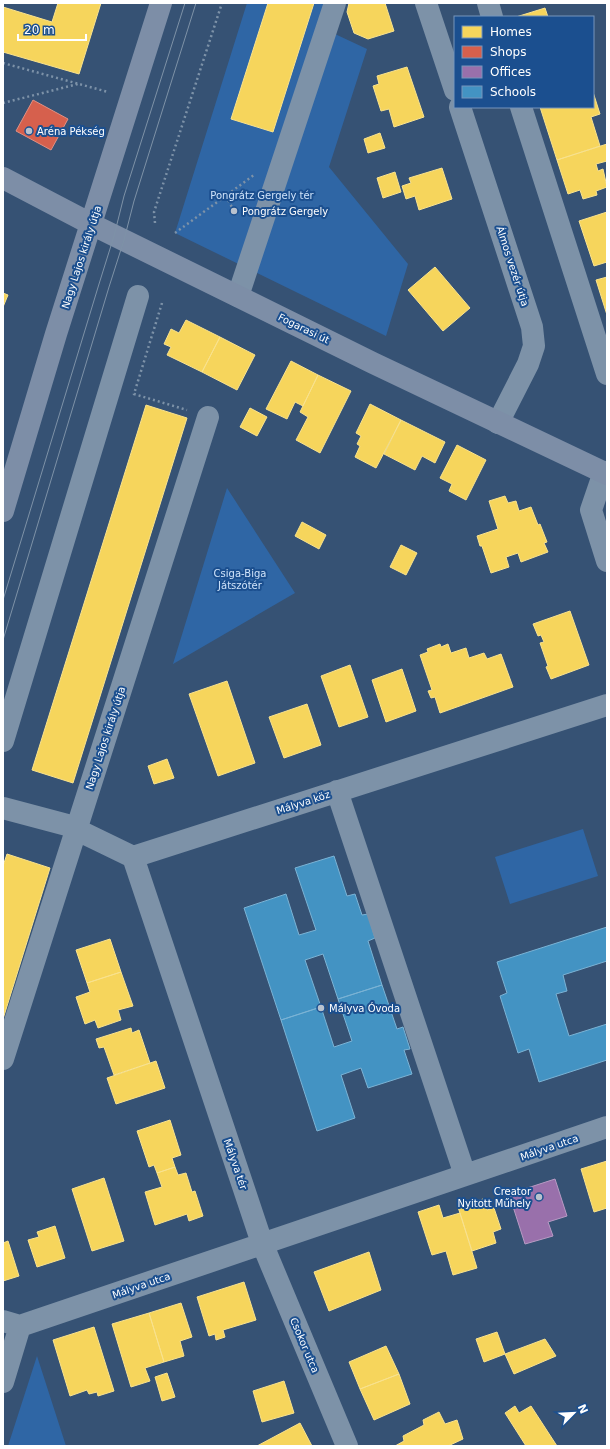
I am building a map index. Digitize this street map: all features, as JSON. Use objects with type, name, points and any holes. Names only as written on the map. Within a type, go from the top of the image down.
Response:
[{"type":"main road","name":"Nagy Lajos király útja","points":[[3,511],[91,224],[161,3]]},
{"type":"main road","name":"Fogarasi út","points":[[3,178],[91,224],[238,296],[498,423],[606,473]]},
{"type":"street","points":[[238,296],[335,3]]},
{"type":"street","points":[[426,3],[454,87]]},
{"type":"street","points":[[488,3],[492,16]]},
{"type":"street","name":"Álmos vezér útja","points":[[460,108],[532,327],[534,346],[528,364],[498,423]]},
{"type":"street","points":[[521,108],[607,374]]},
{"type":"street","points":[[3,741],[138,296]]},
{"type":"street","name":"Nagy Lajos király útja","points":[[3,1059],[208,417]]},
{"type":"street","points":[[606,473],[599,514],[607,561]]},
{"type":"street","name":"Mályva köz","points":[[133,857],[607,705]]},
{"type":"street","points":[[262,1243],[465,1175],[336,791]]},
{"type":"street","points":[[3,808],[67,825],[133,857]]},
{"type":"street","name":"Mályva tér","points":[[133,857],[262,1243]]},
{"type":"street","name":"Mályva utca","points":[[465,1175],[607,1127]]},
{"type":"street","name":"Mályva utca","points":[[3,1382],[11,1323],[262,1243]]},
{"type":"street","name":"Csokor utca","points":[[262,1243],[347,1446]]},
{"type":"path","points":[[155,223],[154,212],[222,3]]},
{"type":"path","points":[[3,63],[130,99]]},
{"type":"path","points":[[3,103],[78,84]]},
{"type":"path","points":[[175,233],[256,173]]},
{"type":"path","points":[[226,196],[234,210]]},
{"type":"path","points":[[162,303],[134,394],[208,417]]},
{"type":"green space","name":"Pongrátz Gergely tér","points":[[247,3],[345,3],[335,34],[367,49],[329,167],[408,264],[386,336],[175,233]]},
{"type":"green space","name":"Csiga-Biga Játszótér","points":[[227,488],[295,593],[173,664]]},
{"type":"green space","points":[[583,829],[598,876],[510,904],[495,857]]},
{"type":"green space","points":[[37,1356],[66,1446],[8,1446]]},
{"type":"building: Homes","points":[[58,3],[101,3],[79,74],[3,52],[3,7],[52,22]]},
{"type":"building: Homes","points":[[268,3],[314,3],[273,132],[231,119]]},
{"type":"building: Homes","points":[[349,3],[385,3],[394,31],[368,39],[354,33],[347,12]]},
{"type":"building: Homes","points":[[545,8],[548,16],[519,16]]},
{"type":"building: Homes","points":[[407,67],[424,117],[394,127],[389,109],[381,111],[373,86],[379,84],[377,76]]},
{"type":"building: Homes","points":[[594,95],[600,114],[591,117],[600,146],[557,160],[540,108],[594,108]]},
{"type":"building: Homes","points":[[380,133],[385,148],[368,153],[364,139]]},
{"type":"building: Homes","points":[[607,144],[607,161],[596,164],[598,171],[603,169],[607,187],[596,191],[597,195],[583,199],[580,190],[568,194],[557,160]]},
{"type":"building: Homes","points":[[442,168],[452,199],[419,210],[415,196],[406,199],[402,186],[411,183],[409,178]]},
{"type":"building: Homes","points":[[395,172],[401,192],[383,198],[377,178]]},
{"type":"building: Homes","points":[[607,212],[607,262],[594,266],[579,221]]},
{"type":"building: Homes","points":[[435,267],[470,308],[443,331],[408,290]]},
{"type":"building: Homes","points":[[607,277],[607,315],[596,280]]},
{"type":"building: Homes","points":[[3,293],[8,295],[3,307]]},
{"type":"building: Homes","points":[[186,320],[220,337],[202,372],[167,355],[171,347],[164,344],[171,329],[179,333]]},
{"type":"building: Homes","points":[[220,337],[255,355],[237,390],[202,372]]},
{"type":"building: Homes","points":[[291,361],[318,375],[303,406],[295,402],[287,419],[266,409]]},
{"type":"building: Homes","points":[[318,375],[351,391],[320,453],[296,440],[308,417],[300,412]]},
{"type":"building: Homes","points":[[370,404],[401,420],[376,468],[355,457],[360,446],[357,444],[361,436],[356,433]]},
{"type":"building: Homes","points":[[146,405],[187,418],[73,783],[32,770]]},
{"type":"building: Homes","points":[[250,408],[267,417],[257,436],[240,427]]},
{"type":"building: Homes","points":[[401,420],[445,442],[435,463],[422,456],[415,470],[384,454]]},
{"type":"building: Homes","points":[[457,445],[486,460],[466,500],[449,491],[452,484],[440,478]]},
{"type":"building: Homes","points":[[505,496],[508,503],[516,501],[519,511],[531,507],[547,542],[544,543],[548,552],[521,562],[518,553],[506,557],[509,567],[491,573],[477,536],[498,529],[489,501]]},
{"type":"building: Homes","points":[[302,522],[326,535],[319,549],[295,536]]},
{"type":"building: Homes","points":[[401,545],[417,553],[406,575],[390,567]]},
{"type":"building: Homes","points":[[570,611],[589,665],[551,679],[546,667],[548,666],[540,643],[544,642],[541,635],[538,636],[533,624]]},
{"type":"building: Homes","points":[[440,644],[441,647],[448,644],[451,653],[466,648],[469,658],[484,653],[487,659],[501,654],[513,687],[440,713],[435,697],[431,698],[428,691],[432,690],[420,655],[428,652],[427,649]]},
{"type":"building: Homes","points":[[350,665],[368,717],[339,727],[321,676]]},
{"type":"building: Homes","points":[[402,669],[416,711],[386,722],[372,680]]},
{"type":"building: Homes","points":[[227,681],[255,763],[218,776],[189,694]]},
{"type":"building: Homes","points":[[307,704],[321,745],[284,758],[269,717]]},
{"type":"building: Homes","points":[[167,759],[174,778],[154,784],[148,766]]},
{"type":"building: Homes","points":[[7,854],[50,868],[3,1019],[3,866]]},
{"type":"building: Homes","points":[[110,939],[121,972],[87,983],[76,950]]},
{"type":"building: Homes","points":[[121,972],[133,1006],[118,1010],[121,1020],[98,1028],[95,1020],[85,1024],[76,997],[90,992],[87,983]]},
{"type":"building: Homes","points":[[131,1028],[132,1033],[139,1030],[150,1063],[114,1075],[104,1047],[99,1048],[96,1039]]},
{"type":"building: Homes","points":[[156,1061],[165,1088],[116,1104],[107,1078]]},
{"type":"building: Homes","points":[[170,1120],[181,1155],[172,1158],[175,1167],[157,1173],[154,1165],[149,1167],[137,1131]]},
{"type":"building: Homes","points":[[607,1161],[607,1208],[594,1212],[581,1169]]},
{"type":"building: Homes","points":[[175,1167],[178,1175],[186,1173],[192,1192],[195,1191],[203,1216],[189,1221],[187,1214],[155,1225],[145,1192],[162,1187],[157,1173]]},
{"type":"building: Homes","points":[[104,1178],[124,1241],[92,1251],[72,1189]]},
{"type":"building: Homes","points":[[483,1199],[487,1210],[494,1208],[501,1229],[493,1232],[496,1243],[472,1251],[458,1207]]},
{"type":"building: Homes","points":[[439,1205],[443,1218],[460,1213],[477,1268],[453,1275],[446,1251],[432,1255],[418,1212]]},
{"type":"building: Homes","points":[[55,1226],[65,1258],[37,1267],[28,1240],[39,1237],[37,1232]]},
{"type":"building: Homes","points":[[8,1241],[19,1276],[3,1281],[3,1243]]},
{"type":"building: Homes","points":[[369,1252],[381,1290],[329,1311],[314,1272]]},
{"type":"building: Homes","points":[[244,1282],[256,1320],[223,1330],[225,1337],[216,1340],[215,1334],[209,1336],[197,1297]]},
{"type":"building: Homes","points":[[181,1303],[192,1337],[180,1341],[184,1356],[164,1362],[149,1313]]},
{"type":"building: Homes","points":[[149,1313],[164,1362],[145,1368],[150,1381],[131,1387],[112,1324]]},
{"type":"building: Homes","points":[[94,1327],[114,1391],[98,1396],[97,1392],[89,1394],[87,1390],[70,1396],[53,1340]]},
{"type":"building: Homes","points":[[497,1332],[505,1354],[484,1362],[476,1339]]},
{"type":"building: Homes","points":[[545,1339],[556,1356],[514,1374],[505,1354]]},
{"type":"building: Homes","points":[[386,1346],[399,1374],[360,1389],[349,1362]]},
{"type":"building: Homes","points":[[167,1373],[175,1397],[162,1401],[155,1377]]},
{"type":"building: Homes","points":[[399,1374],[410,1404],[374,1420],[360,1389]]},
{"type":"building: Homes","points":[[284,1381],[294,1413],[262,1422],[253,1391]]},
{"type":"building: Homes","points":[[515,1406],[519,1413],[531,1406],[557,1446],[526,1446],[505,1413]]},
{"type":"building: Homes","points":[[439,1412],[445,1424],[457,1420],[463,1439],[448,1446],[395,1446],[404,1441],[403,1436],[424,1425],[423,1420]]},
{"type":"building: Homes","points":[[300,1423],[312,1446],[257,1446]]},
{"type":"building: Shops","points":[[33,100],[68,119],[51,150],[16,131]]},
{"type":"building: Offices","points":[[555,1179],[567,1216],[548,1222],[553,1236],[525,1244],[509,1194]]},
{"type":"building: Schools","points":[[334,856],[347,896],[355,894],[362,915],[368,914],[375,938],[368,941],[382,985],[338,999],[323,954],[305,960],[321,1007],[281,1020],[244,908],[286,894],[299,935],[316,930],[295,868]]},
{"type":"building: Schools","points":[[607,927],[607,961],[563,975],[567,991],[556,994],[569,1036],[607,1024],[607,1060],[539,1082],[529,1049],[518,1053],[500,996],[507,993],[497,962]]},
{"type":"building: Schools","points":[[382,985],[397,1029],[403,1027],[410,1049],[404,1050],[412,1074],[368,1088],[361,1068],[341,1075],[355,1118],[317,1131],[281,1020],[321,1007],[334,1047],[352,1041],[338,999]]},
{"type":"tram line","points":[[3,600],[114,236],[124,196],[185,3]]},
{"type":"tram line","points":[[3,640],[124,240],[134,201],[196,3]]},
{"type":"place","name":"Aréna Pékség","points":[[29,131]]},
{"type":"place","name":"Pongrátz Gergely","points":[[234,211]]},
{"type":"place","name":"Mályva Óvoda","points":[[321,1008]]},
{"type":"place","name":"Creator Nyitott Műhely","points":[[539,1197]]}]
